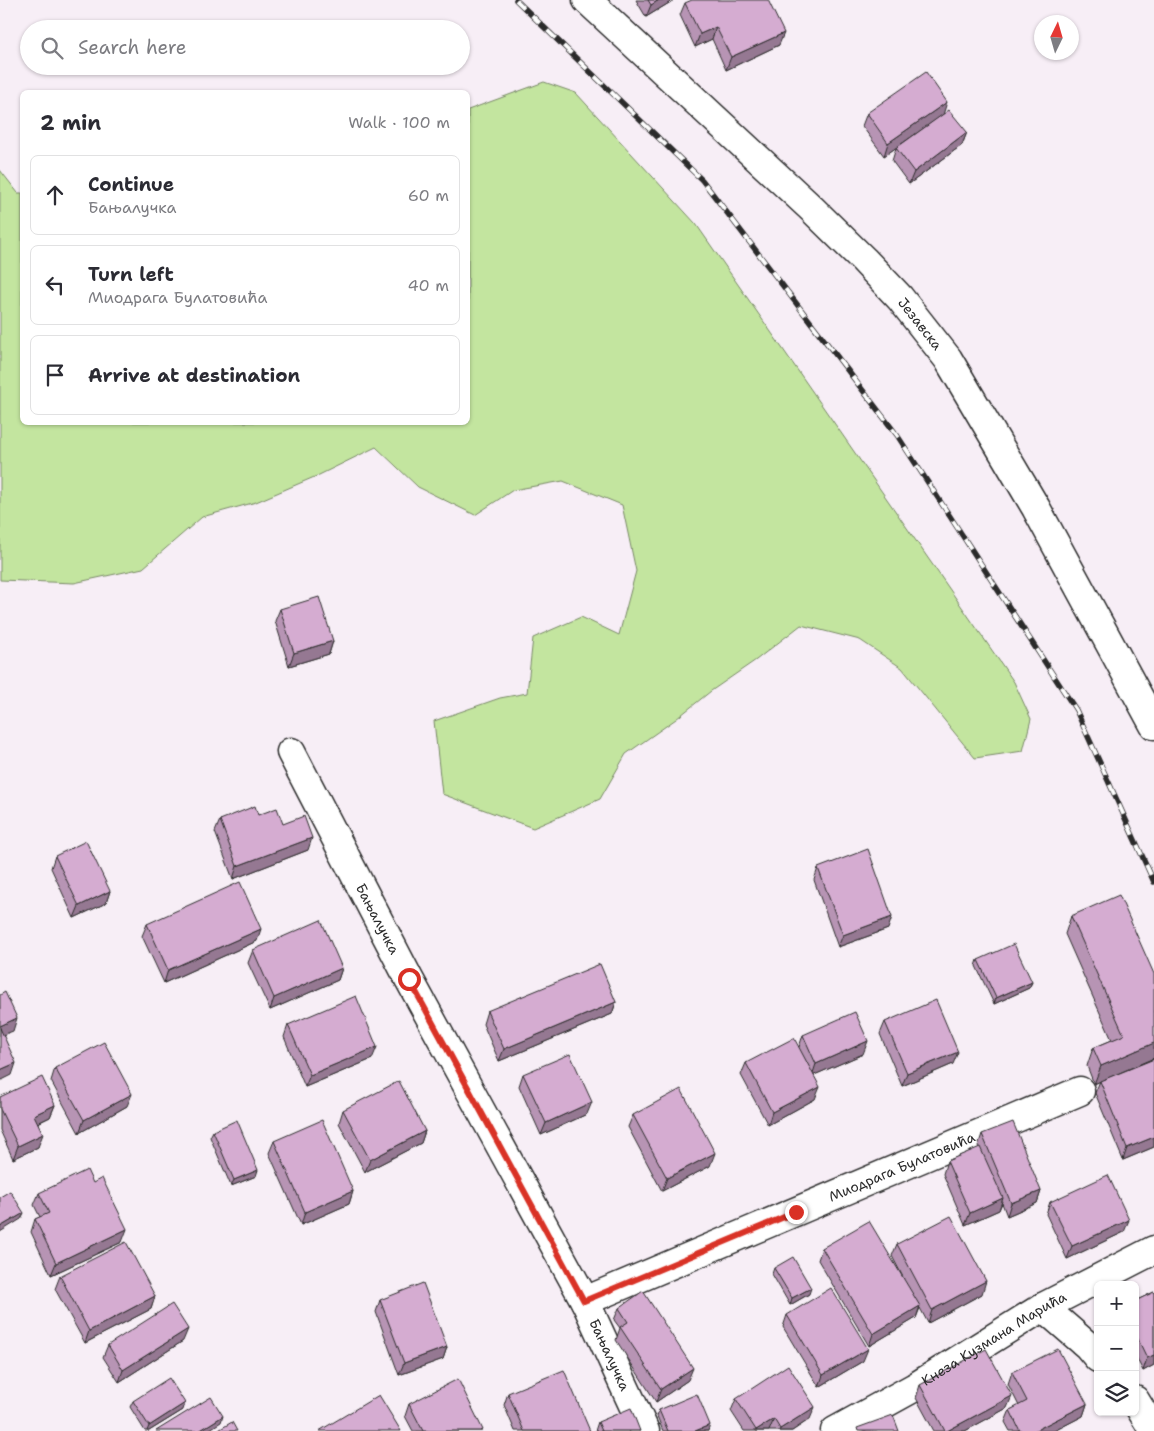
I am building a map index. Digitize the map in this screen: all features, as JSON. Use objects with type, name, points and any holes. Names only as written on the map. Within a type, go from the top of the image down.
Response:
[{"type":"street","name":"Језавска","points":[[587,0],[811,208],[864,260],[900,298],[948,359],[1036,508],[1154,725]]},
{"type":"street","name":"Бањалучка","points":[[291,752],[409,979],[584,1301],[645,1431]]},
{"type":"street","name":"Миодрага Булатовића","points":[[584,1301],[1080,1091]]},
{"type":"street","name":"Кнеза Кузмана Марића","points":[[835,1431],[915,1387],[1043,1307],[1154,1250]]},
{"type":"street","points":[[1043,1307],[1094,1353]]},
{"type":"street","points":[[1139,1407],[1154,1431]]},
{"type":"green space","points":[[544,82],[576,93],[696,224],[1014,682],[1031,719],[1023,751],[975,758],[902,668],[860,640],[801,625],[626,754],[600,799],[533,828],[442,794],[434,721],[500,698],[527,693],[533,638],[581,617],[619,635],[636,571],[622,505],[563,481],[513,490],[475,515],[418,487],[376,447],[319,475],[256,502],[202,517],[143,568],[74,583],[0,580],[0,170],[18,193],[20,193],[20,425],[470,425],[470,109]]},
{"type":"building","points":[[648,0],[659,0],[651,5]]},
{"type":"building","points":[[692,0],[768,0],[784,33],[731,57],[716,27],[700,34],[685,3]]},
{"type":"building","points":[[926,72],[947,102],[888,143],[867,113]]},
{"type":"building","points":[[949,110],[967,132],[914,172],[896,148]]},
{"type":"building","points":[[319,597],[333,641],[294,653],[280,609]]},
{"type":"building","points":[[255,806],[258,815],[277,808],[283,824],[304,816],[312,838],[237,866],[220,820]]},
{"type":"building","points":[[86,841],[110,891],[79,906],[55,856]]},
{"type":"building","points":[[868,849],[892,917],[843,935],[818,868]]},
{"type":"building","points":[[240,882],[261,929],[168,970],[147,924]]},
{"type":"building","points":[[1119,895],[1154,974],[1154,1043],[1101,1066],[1093,1048],[1124,1035],[1071,916]]},
{"type":"building","points":[[321,920],[342,968],[274,998],[253,950]]},
{"type":"building","points":[[1014,944],[1032,982],[996,998],[978,960]]},
{"type":"building","points":[[600,964],[616,1002],[504,1049],[487,1011]]},
{"type":"building","points":[[5,992],[17,1018],[0,1026],[0,995]]},
{"type":"building","points":[[356,996],[377,1047],[310,1075],[288,1025]]},
{"type":"building","points":[[936,1000],[958,1052],[907,1073],[885,1022]]},
{"type":"building","points":[[855,1012],[868,1041],[816,1064],[803,1035]]},
{"type":"building","points":[[0,1028],[16,1063],[0,1070]]},
{"type":"building","points":[[794,1038],[820,1087],[772,1112],[746,1063]]},
{"type":"building","points":[[104,1042],[132,1094],[84,1120],[55,1068]]},
{"type":"building","points":[[570,1054],[592,1102],[546,1123],[523,1074]]},
{"type":"building","points":[[1154,1059],[1154,1137],[1127,1148],[1100,1081]]},
{"type":"building","points":[[42,1077],[55,1105],[34,1115],[43,1134],[18,1146],[0,1109],[0,1097]]},
{"type":"building","points":[[399,1081],[425,1131],[370,1160],[343,1110]]},
{"type":"building","points":[[681,1089],[715,1153],[667,1178],[633,1115]]},
{"type":"building","points":[[237,1120],[258,1170],[234,1180],[213,1131]]},
{"type":"building","points":[[322,1120],[353,1191],[305,1212],[274,1141]]},
{"type":"building","points":[[1013,1122],[1041,1191],[1011,1203],[982,1134]]},
{"type":"building","points":[[980,1147],[1003,1198],[970,1213],[947,1161]]},
{"type":"building","points":[[87,1170],[93,1183],[102,1178],[127,1229],[56,1263],[35,1219],[49,1213],[39,1193]]},
{"type":"building","points":[[1108,1175],[1129,1220],[1072,1246],[1050,1202]]},
{"type":"building","points":[[10,1191],[24,1213],[0,1227],[0,1197]]},
{"type":"building","points":[[951,1216],[986,1281],[932,1310],[897,1244]]},
{"type":"building","points":[[869,1221],[920,1306],[873,1334],[822,1248]]},
{"type":"building","points":[[126,1242],[155,1296],[89,1331],[60,1276]]},
{"type":"building","points":[[793,1257],[811,1288],[792,1298],[774,1268]]},
{"type":"building","points":[[423,1283],[447,1347],[404,1363],[380,1300]]},
{"type":"building","points":[[831,1288],[868,1349],[823,1375],[787,1315]]},
{"type":"building","points":[[643,1291],[693,1368],[661,1389],[620,1327],[628,1322],[619,1308]]},
{"type":"building","points":[[1154,1292],[1154,1355],[1147,1358],[1139,1341],[1139,1299]]},
{"type":"building","points":[[172,1304],[188,1329],[123,1370],[108,1345]]},
{"type":"building","points":[[986,1349],[1012,1396],[945,1431],[920,1385]]},
{"type":"building","points":[[1058,1349],[1087,1404],[1034,1431],[1020,1431],[1010,1410],[1027,1401],[1012,1372]]},
{"type":"building","points":[[788,1365],[815,1407],[780,1429],[774,1419],[756,1430],[736,1399]]},
{"type":"building","points":[[564,1370],[590,1431],[524,1431],[508,1393]]},
{"type":"building","points":[[169,1378],[185,1403],[149,1426],[133,1401]]},
{"type":"building","points":[[458,1379],[483,1430],[423,1431],[409,1404]]},
{"type":"building","points":[[697,1394],[710,1425],[695,1431],[668,1431],[659,1410]]},
{"type":"building","points":[[379,1395],[401,1431],[319,1431]]},
{"type":"building","points":[[211,1397],[223,1416],[199,1431],[156,1431]]},
{"type":"building","points":[[631,1408],[640,1431],[602,1431],[598,1422]]},
{"type":"building","points":[[893,1415],[899,1431],[858,1431],[857,1428]]},
{"type":"building","points":[[232,1422],[237,1431],[217,1431]]},
{"type":"railway","points":[[516,0],[702,180],[897,435],[1076,710],[1154,882]]},
{"type":"route","points":[[409,979],[584,1301],[796,1212]]}]
